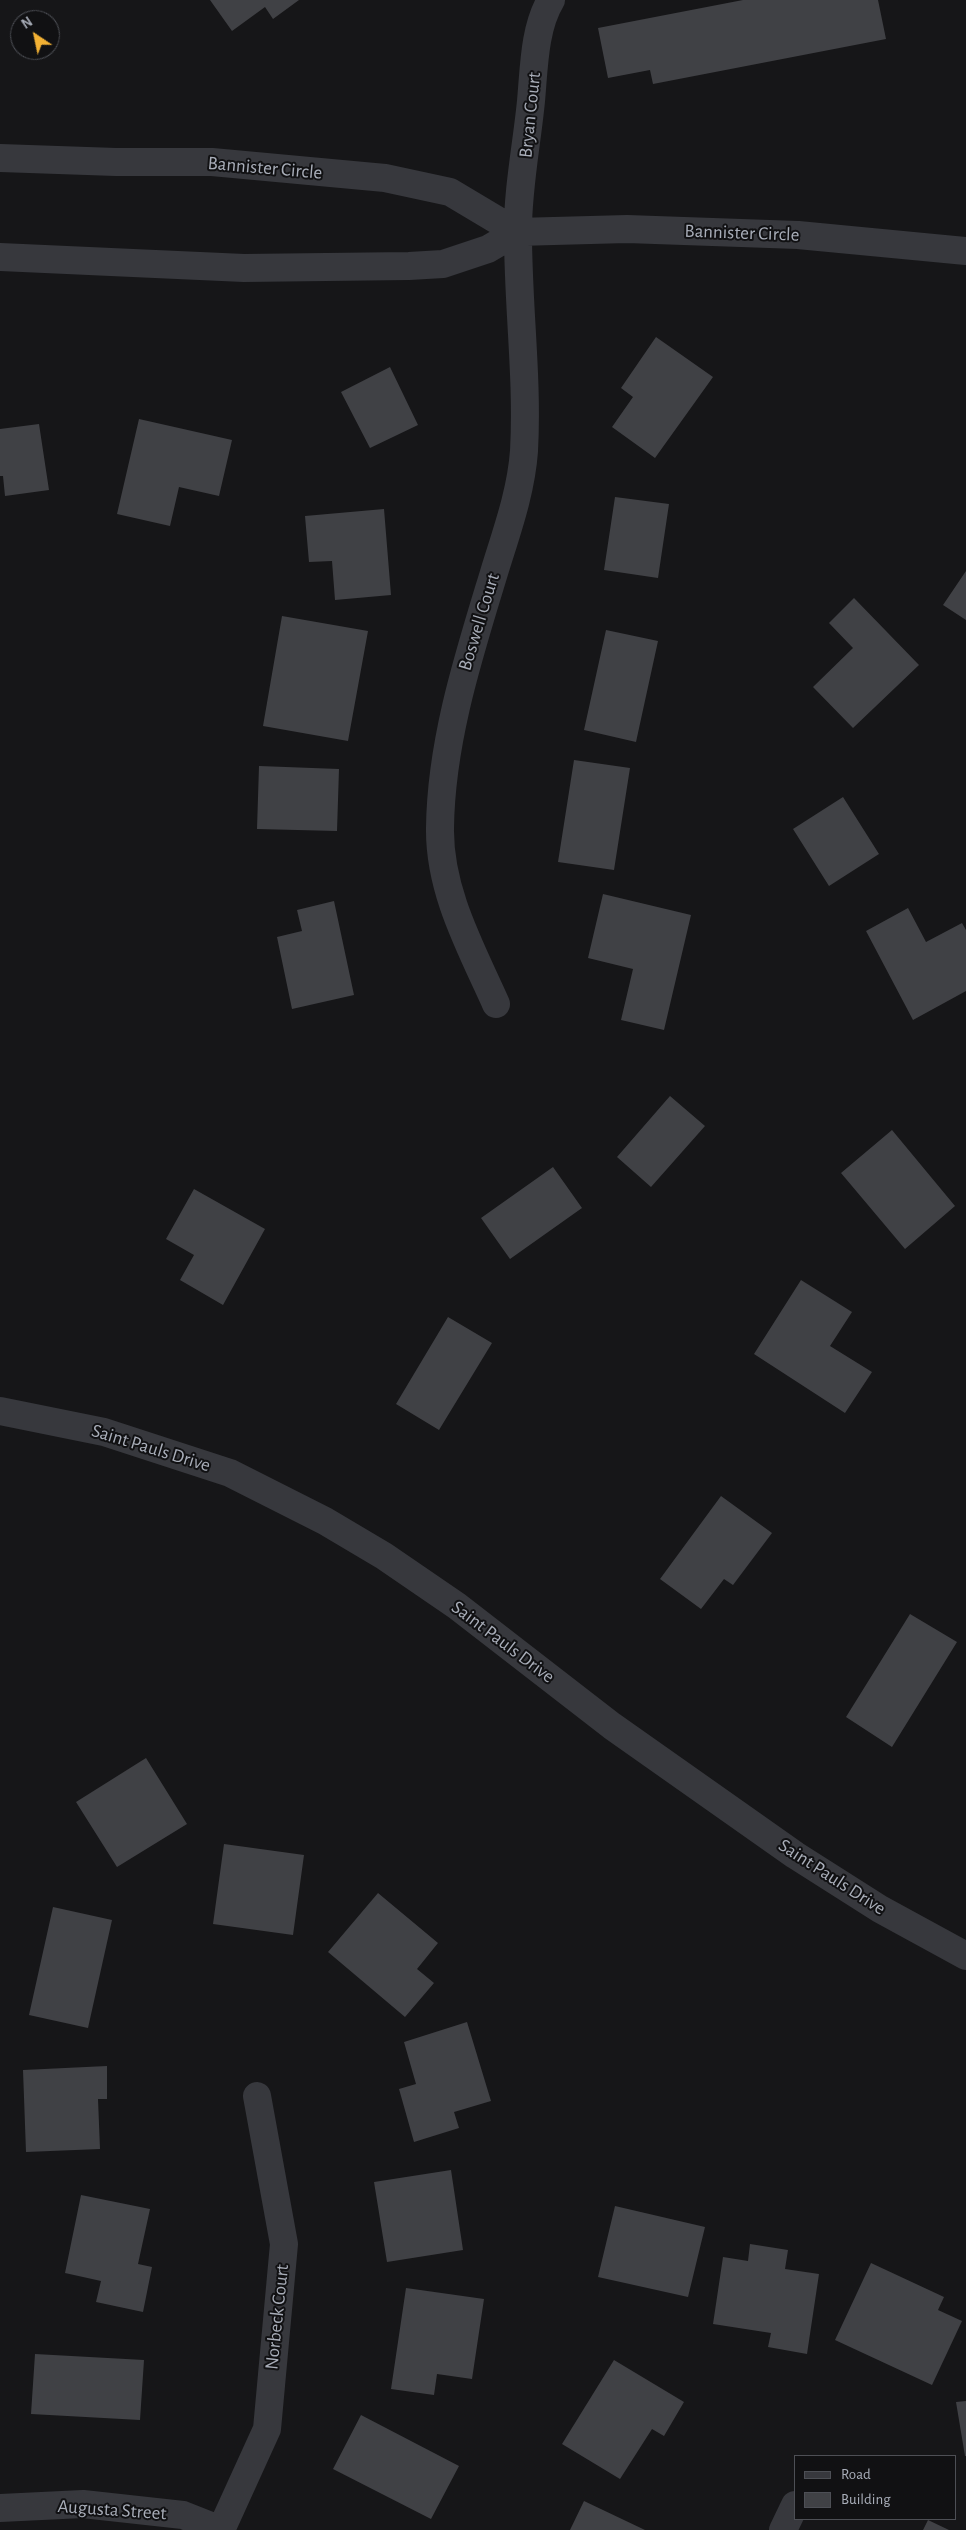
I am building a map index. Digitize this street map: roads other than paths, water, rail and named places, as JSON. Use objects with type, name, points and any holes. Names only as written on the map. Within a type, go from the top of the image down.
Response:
[{"type":"street","name":"Bryan Court","points":[[518,232],[540,30],[551,0]]},
{"type":"street","name":"Bannister Circle","points":[[0,158],[116,162],[212,162],[386,178],[450,192],[518,232]]},
{"type":"street","name":"Bannister Circle","points":[[0,257],[244,268],[443,264],[488,249],[518,232],[627,229],[798,235],[966,251]]},
{"type":"street","name":"Boswell Court","points":[[496,1004],[462,929],[447,886],[441,861],[440,827],[443,782],[462,676],[511,515],[524,454],[525,373],[518,232]]},
{"type":"street","name":"Saint Pauls Drive","points":[[0,1411],[104,1432],[230,1473],[325,1521],[384,1556],[457,1606],[612,1726],[795,1855],[880,1909],[966,1956]]},
{"type":"street","name":"Norbeck Court","points":[[221,2530],[267,2429],[284,2244],[257,2096]]},
{"type":"street","name":"Augusta Street","points":[[0,2508],[83,2504],[183,2515],[221,2530]]},
{"type":"street","points":[[783,2530],[794,2507]]}]
